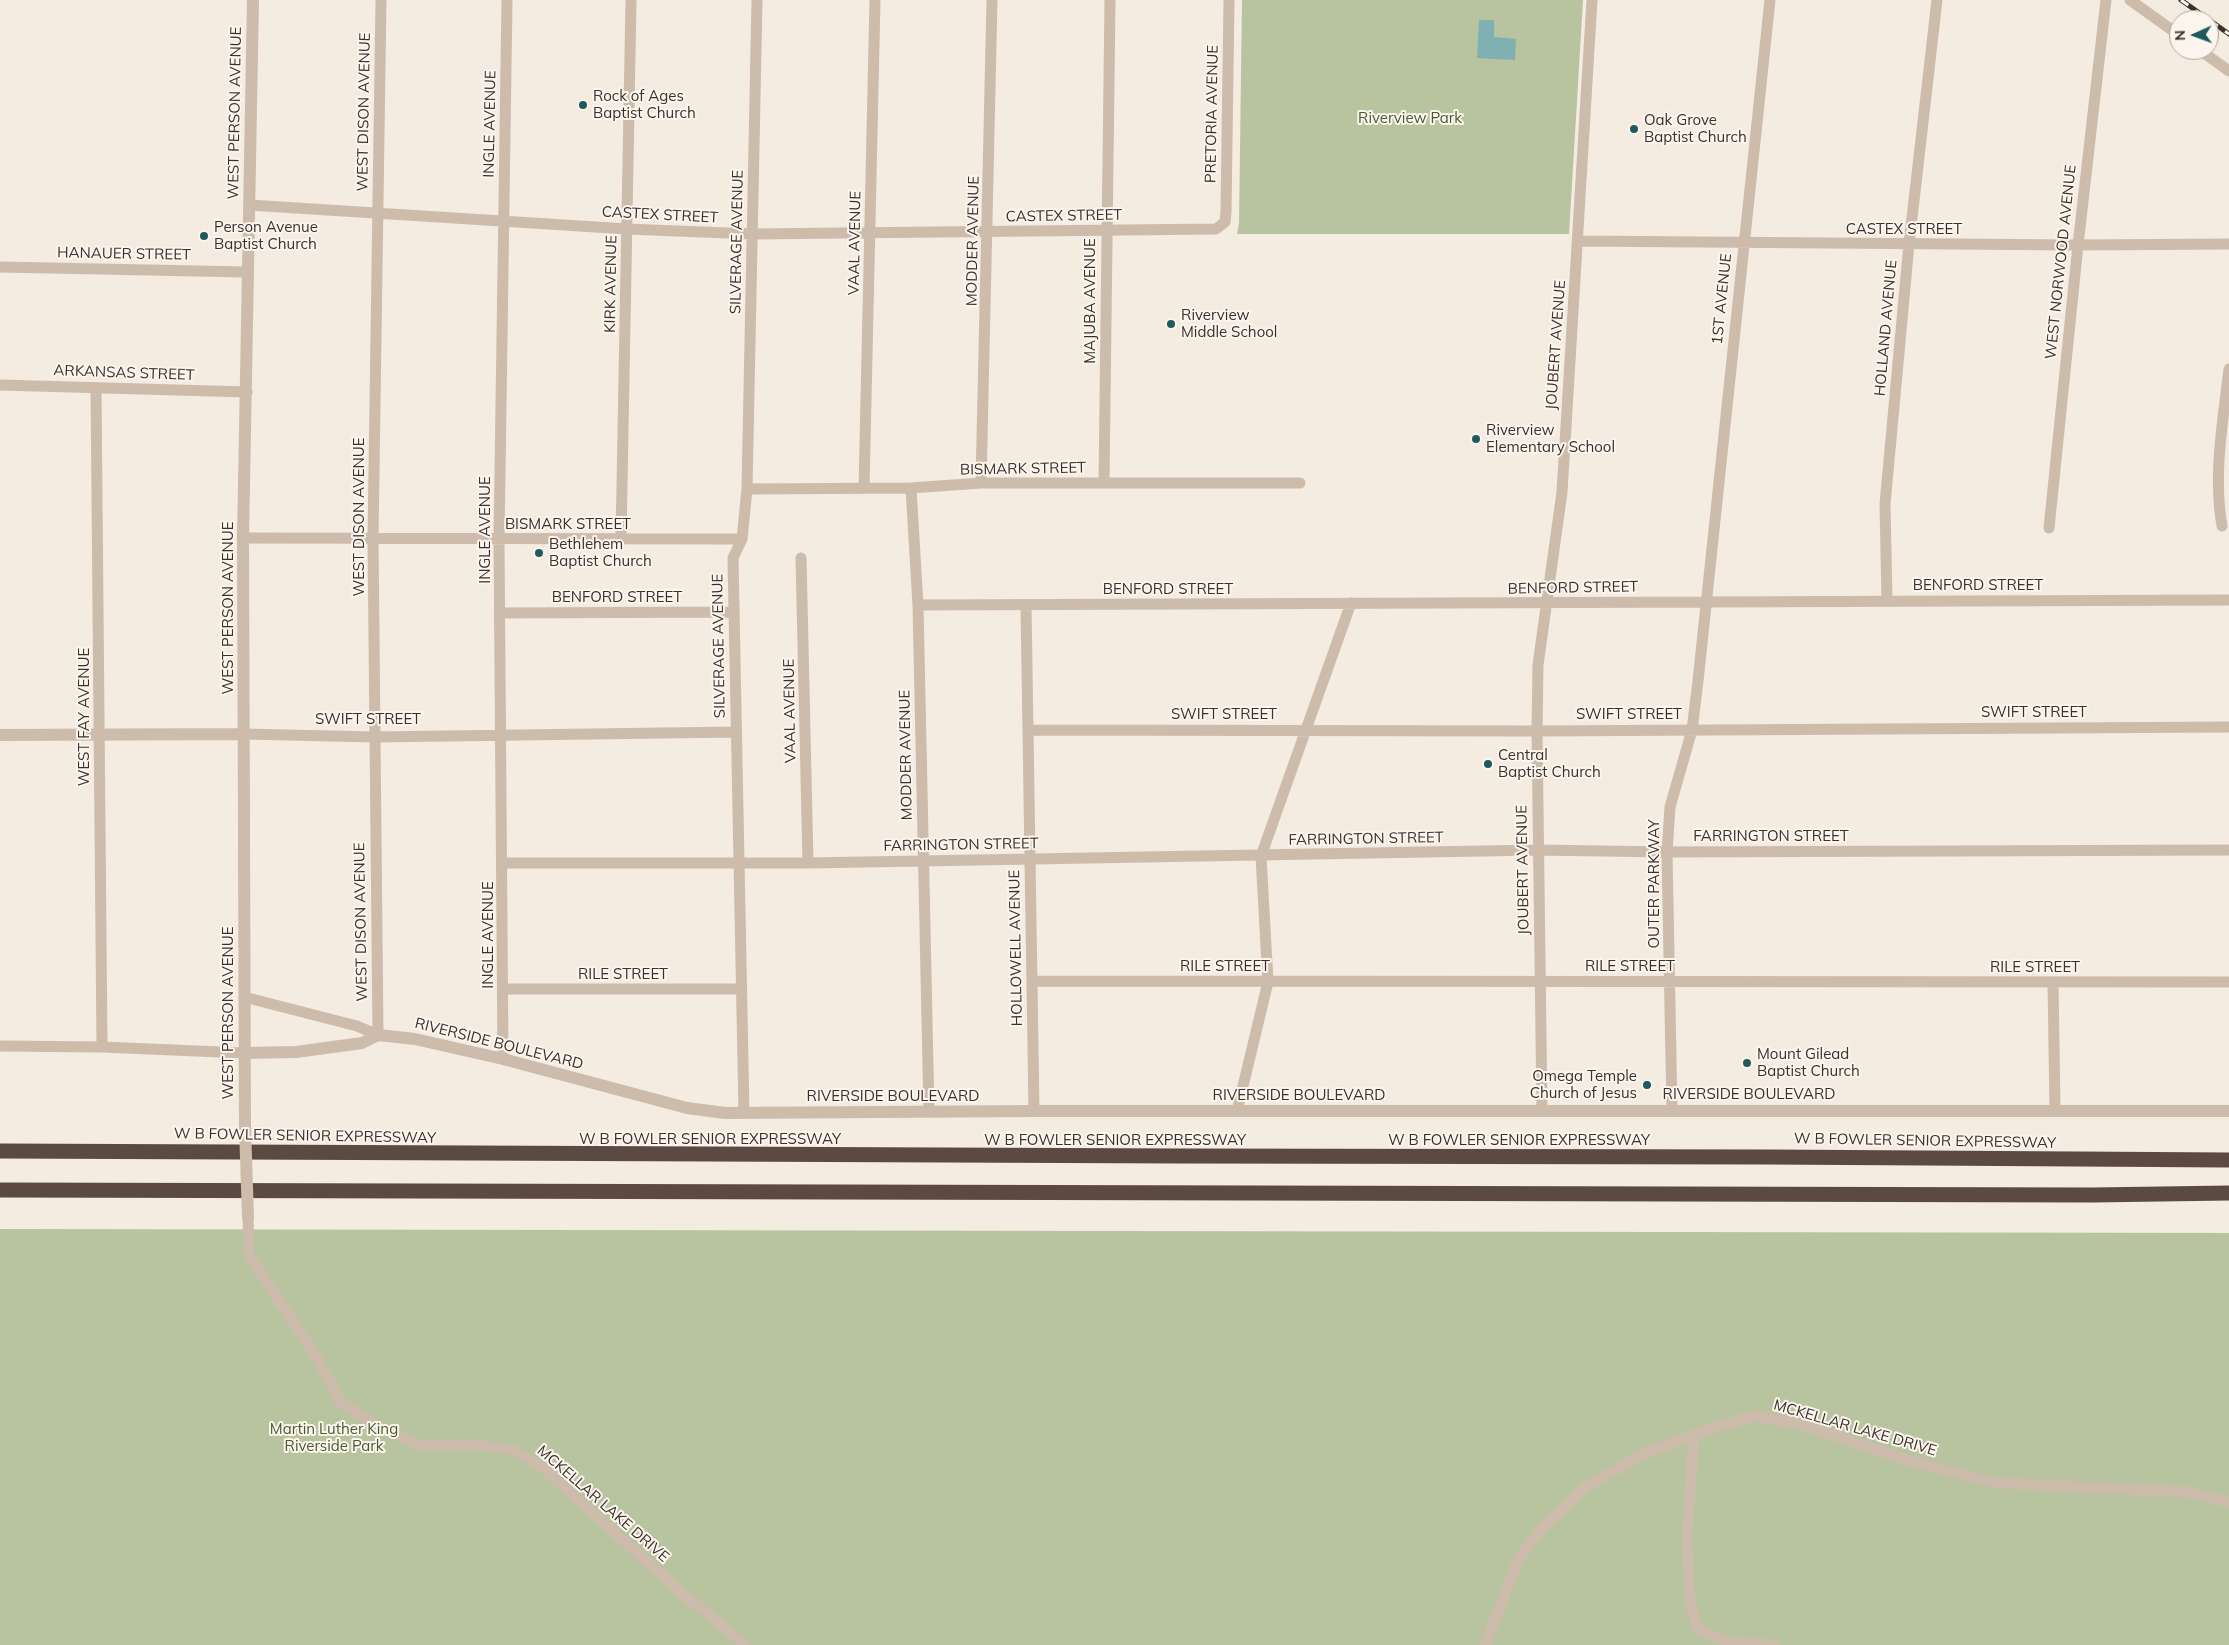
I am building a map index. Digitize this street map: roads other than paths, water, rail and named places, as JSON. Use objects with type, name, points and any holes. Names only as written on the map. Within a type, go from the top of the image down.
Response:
[{"type":"highway","name":"W B FOWLER SENIOR EXPRESSWAY","points":[[0,1150],[666,1156],[1774,1157],[1996,1160],[2229,1160]]},
{"type":"highway","points":[[0,1190],[2074,1195],[2229,1193]]},
{"type":"street","name":"WEST PERSON AVENUE","points":[[248,1217],[244,1053],[243,538],[253,0]]},
{"type":"street","name":"WEST DISON AVENUE","points":[[378,1035],[373,538],[381,0]]},
{"type":"street","name":"INGLE AVENUE","points":[[504,1059],[499,540],[507,0]]},
{"type":"street","name":"KIRK AVENUE","points":[[620,539],[631,0]]},
{"type":"street","name":"SILVERAGE AVENUE","points":[[744,1113],[733,558],[742,539],[747,489],[756,0]]},
{"type":"street","name":"VAAL AVENUE","points":[[864,488],[875,0]]},
{"type":"street","name":"MODDER AVENUE","points":[[981,483],[992,0]]},
{"type":"street","name":"MAJUBA AVENUE","points":[[1104,482],[1110,0]]},
{"type":"street","name":"PRETORIA AVENUE","points":[[1220,227],[1225,222],[1226,212],[1228,0]]},
{"type":"street","name":"JOUBERT AVENUE","points":[[1542,1111],[1538,850],[1538,665],[1562,492],[1592,0]]},
{"type":"street","name":"1ST AVENUE","points":[[1707,600],[1770,0]]},
{"type":"street","name":"HOLLAND AVENUE","points":[[1887,600],[1885,504],[1909,244],[1937,0]]},
{"type":"street","name":"WEST NORWOOD AVENUE","points":[[2049,528],[2078,245],[2106,0]]},
{"type":"street","points":[[2130,0],[2169,28]]},
{"type":"street","points":[[2214,60],[2229,71]]},
{"type":"street","name":"CASTEX STREET","points":[[249,205],[627,229],[752,234],[1213,230],[1220,227]]},
{"type":"street","name":"CASTEX STREET","points":[[1578,241],[2078,245],[2229,244]]},
{"type":"street","name":"HANAUER STREET","points":[[0,267],[247,272]]},
{"type":"street","points":[[2222,526],[2217,478],[2229,369]]},
{"type":"street","name":"ARKANSAS STREET","points":[[0,385],[247,392]]},
{"type":"street","name":"WEST FAY AVENUE","points":[[96,388],[102,1047]]},
{"type":"street","name":"BISMARK STREET","points":[[747,489],[911,488],[981,483],[1300,483]]},
{"type":"street","name":"MODDER AVENUE","points":[[911,488],[918,605],[929,1112]]},
{"type":"street","name":"BISMARK STREET","points":[[243,538],[742,539]]},
{"type":"street","name":"VAAL AVENUE","points":[[801,558],[808,863]]},
{"type":"street","name":"BENFORD STREET","points":[[918,605],[1546,604],[1707,600],[2229,600]]},
{"type":"street","name":"OUTER PARKWAY","points":[[1672,1111],[1667,852],[1670,807],[1692,730],[1707,600]]},
{"type":"street","points":[[1237,1111],[1268,982],[1261,856],[1351,603]]},
{"type":"street","name":"HOLLOWELL AVENUE","points":[[1026,605],[1034,1111]]},
{"type":"street","name":"BENFORD STREET","points":[[500,613],[733,612]]},
{"type":"street","name":"SWIFT STREET","points":[[1028,730],[1537,731],[2229,727]]},
{"type":"street","name":"SWIFT STREET","points":[[0,735],[244,734],[375,737],[736,732]]},
{"type":"street","name":"FARRINGTON STREET","points":[[503,863],[808,863],[1538,850],[1667,852],[2229,850]]},
{"type":"street","name":"RILE STREET","points":[[1032,981],[2229,982]]},
{"type":"street","points":[[2053,982],[2056,1110]]},
{"type":"street","name":"RILE STREET","points":[[504,989],[742,989]]},
{"type":"street","name":"RIVERSIDE BOULEVARD","points":[[244,998],[357,1026],[378,1035],[415,1039],[504,1059],[687,1108],[712,1112],[2229,1111]]},
{"type":"street","name":"RIVERSIDE BOULEVARD","points":[[0,1046],[102,1047],[244,1053],[296,1052],[362,1043],[378,1035]]},
{"type":"street","name":"MCKELLAR LAKE DRIVE","points":[[248,1217],[248,1255],[310,1348],[342,1404],[383,1429],[421,1446],[476,1445],[516,1450],[545,1470],[689,1599],[746,1645]]},
{"type":"street","name":"MCKELLAR LAKE DRIVE","points":[[1485,1645],[1518,1560],[1540,1530],[1584,1488],[1641,1455],[1694,1434],[1755,1416],[1799,1424],[1914,1462],[1996,1483],[2188,1492],[2229,1502]]},
{"type":"street","points":[[1694,1434],[1688,1536],[1690,1602],[1698,1629],[1728,1642],[1775,1645]]},
{"type":"water","points":[[1479,20],[1494,20],[1494,37],[1516,39],[1515,60],[1477,58]]},
{"type":"railway","points":[[2181,0],[2229,34]]},
{"type":"place","name":"Rock of Ages Baptist Church","points":[[583,105]]},
{"type":"place","name":"Oak Grove Baptist Church","points":[[1634,129]]},
{"type":"place","name":"Person Avenue Baptist Church","points":[[204,236]]},
{"type":"place","name":"Riverview Middle School","points":[[1171,324]]},
{"type":"place","name":"Riverview Elementary School","points":[[1476,439]]},
{"type":"place","name":"Bethlehem Baptist Church","points":[[539,553]]},
{"type":"place","name":"Central Baptist Church","points":[[1488,764]]},
{"type":"place","name":"Mount Gilead Baptist Church","points":[[1747,1063]]},
{"type":"place","name":"Omega Temple Church of Jesus","points":[[1647,1085]]},
{"type":"park label","name":"Riverview Park","points":[[1410,118]]},
{"type":"park label","name":"Martin Luther King Riverside Park","points":[[334,1438]]}]
